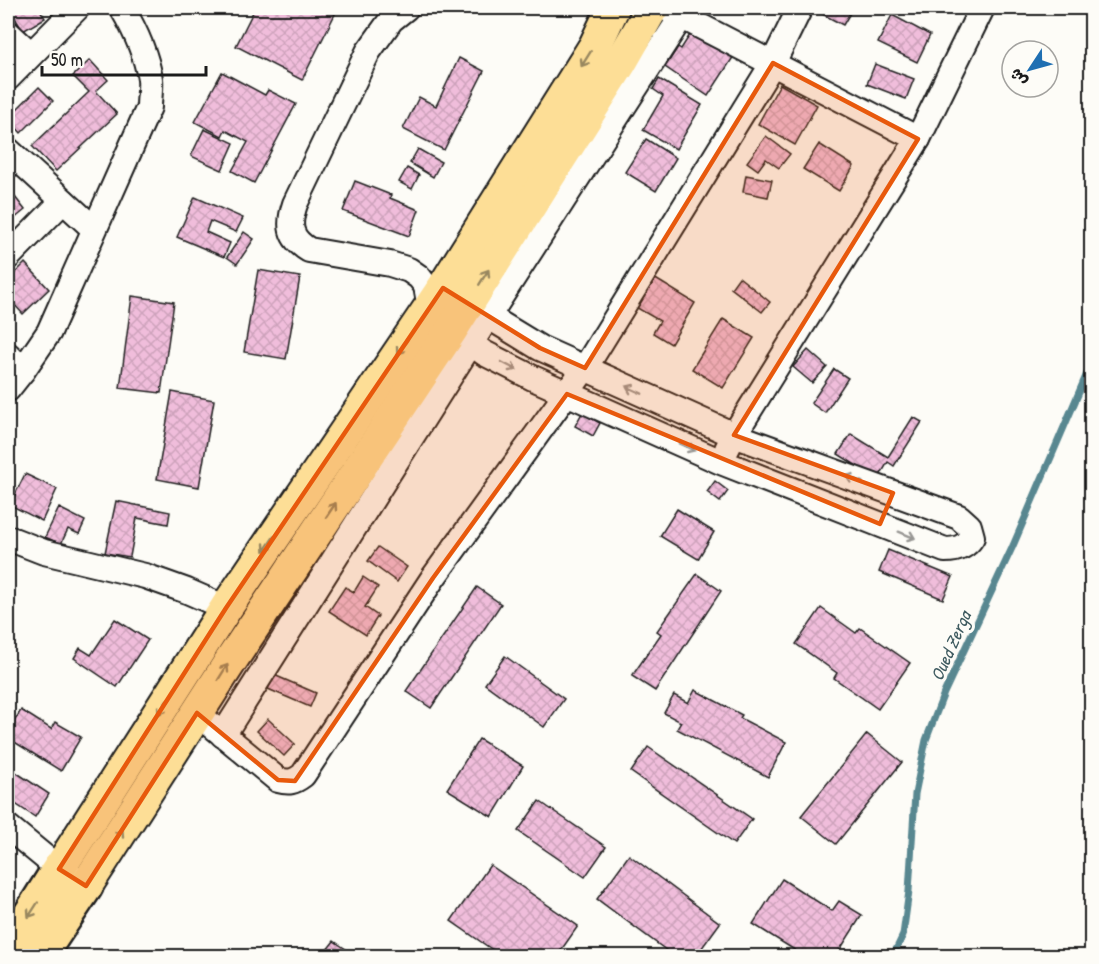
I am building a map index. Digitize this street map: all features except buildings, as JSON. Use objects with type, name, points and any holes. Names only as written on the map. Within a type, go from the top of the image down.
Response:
[{"type":"highway","points":[[8,950],[73,878]]},
{"type":"highway","points":[[39,957],[73,878]]},
{"type":"main road","points":[[73,878],[226,608],[454,311],[614,8]]},
{"type":"main road","points":[[73,878],[197,713],[454,311],[620,64],[652,8]]},
{"type":"street","points":[[8,78],[77,8]]},
{"type":"street","points":[[8,389],[15,363],[49,332],[149,107],[150,80],[143,53],[134,28],[122,8]]},
{"type":"street","points":[[406,8],[391,20],[368,52],[295,204],[290,218],[292,231],[298,244],[309,250],[390,264],[409,270],[454,311],[484,353],[567,394],[721,462],[945,550],[962,547],[972,537],[969,526],[959,517],[734,435],[454,311]]},
{"type":"street","points":[[197,713],[278,780],[286,783],[295,781],[303,775],[433,578],[585,368],[773,63],[800,8]]},
{"type":"street","points":[[721,462],[734,435],[918,139],[982,8]]},
{"type":"street","points":[[223,735],[454,311],[678,11],[918,139]]},
{"type":"street","points":[[8,33],[31,54]]},
{"type":"street","points":[[8,150],[94,229]]},
{"type":"street","points":[[8,257],[63,201]]},
{"type":"street","points":[[880,524],[893,493]]},
{"type":"street","points":[[8,538],[44,552],[146,576],[226,608]]},
{"type":"street","points":[[8,827],[73,878]]},
{"type":"highlighted area","points":[[773,63],[918,139],[734,435],[893,493],[880,524],[567,394],[433,578],[295,781],[278,780],[197,713],[86,886],[59,869],[226,608],[443,288],[540,348],[585,368]]},
{"type":"waterway","name":"Oued Zerga","points":[[893,956],[903,935],[909,891],[915,794],[926,740],[944,693],[1012,548],[1092,362]]}]
